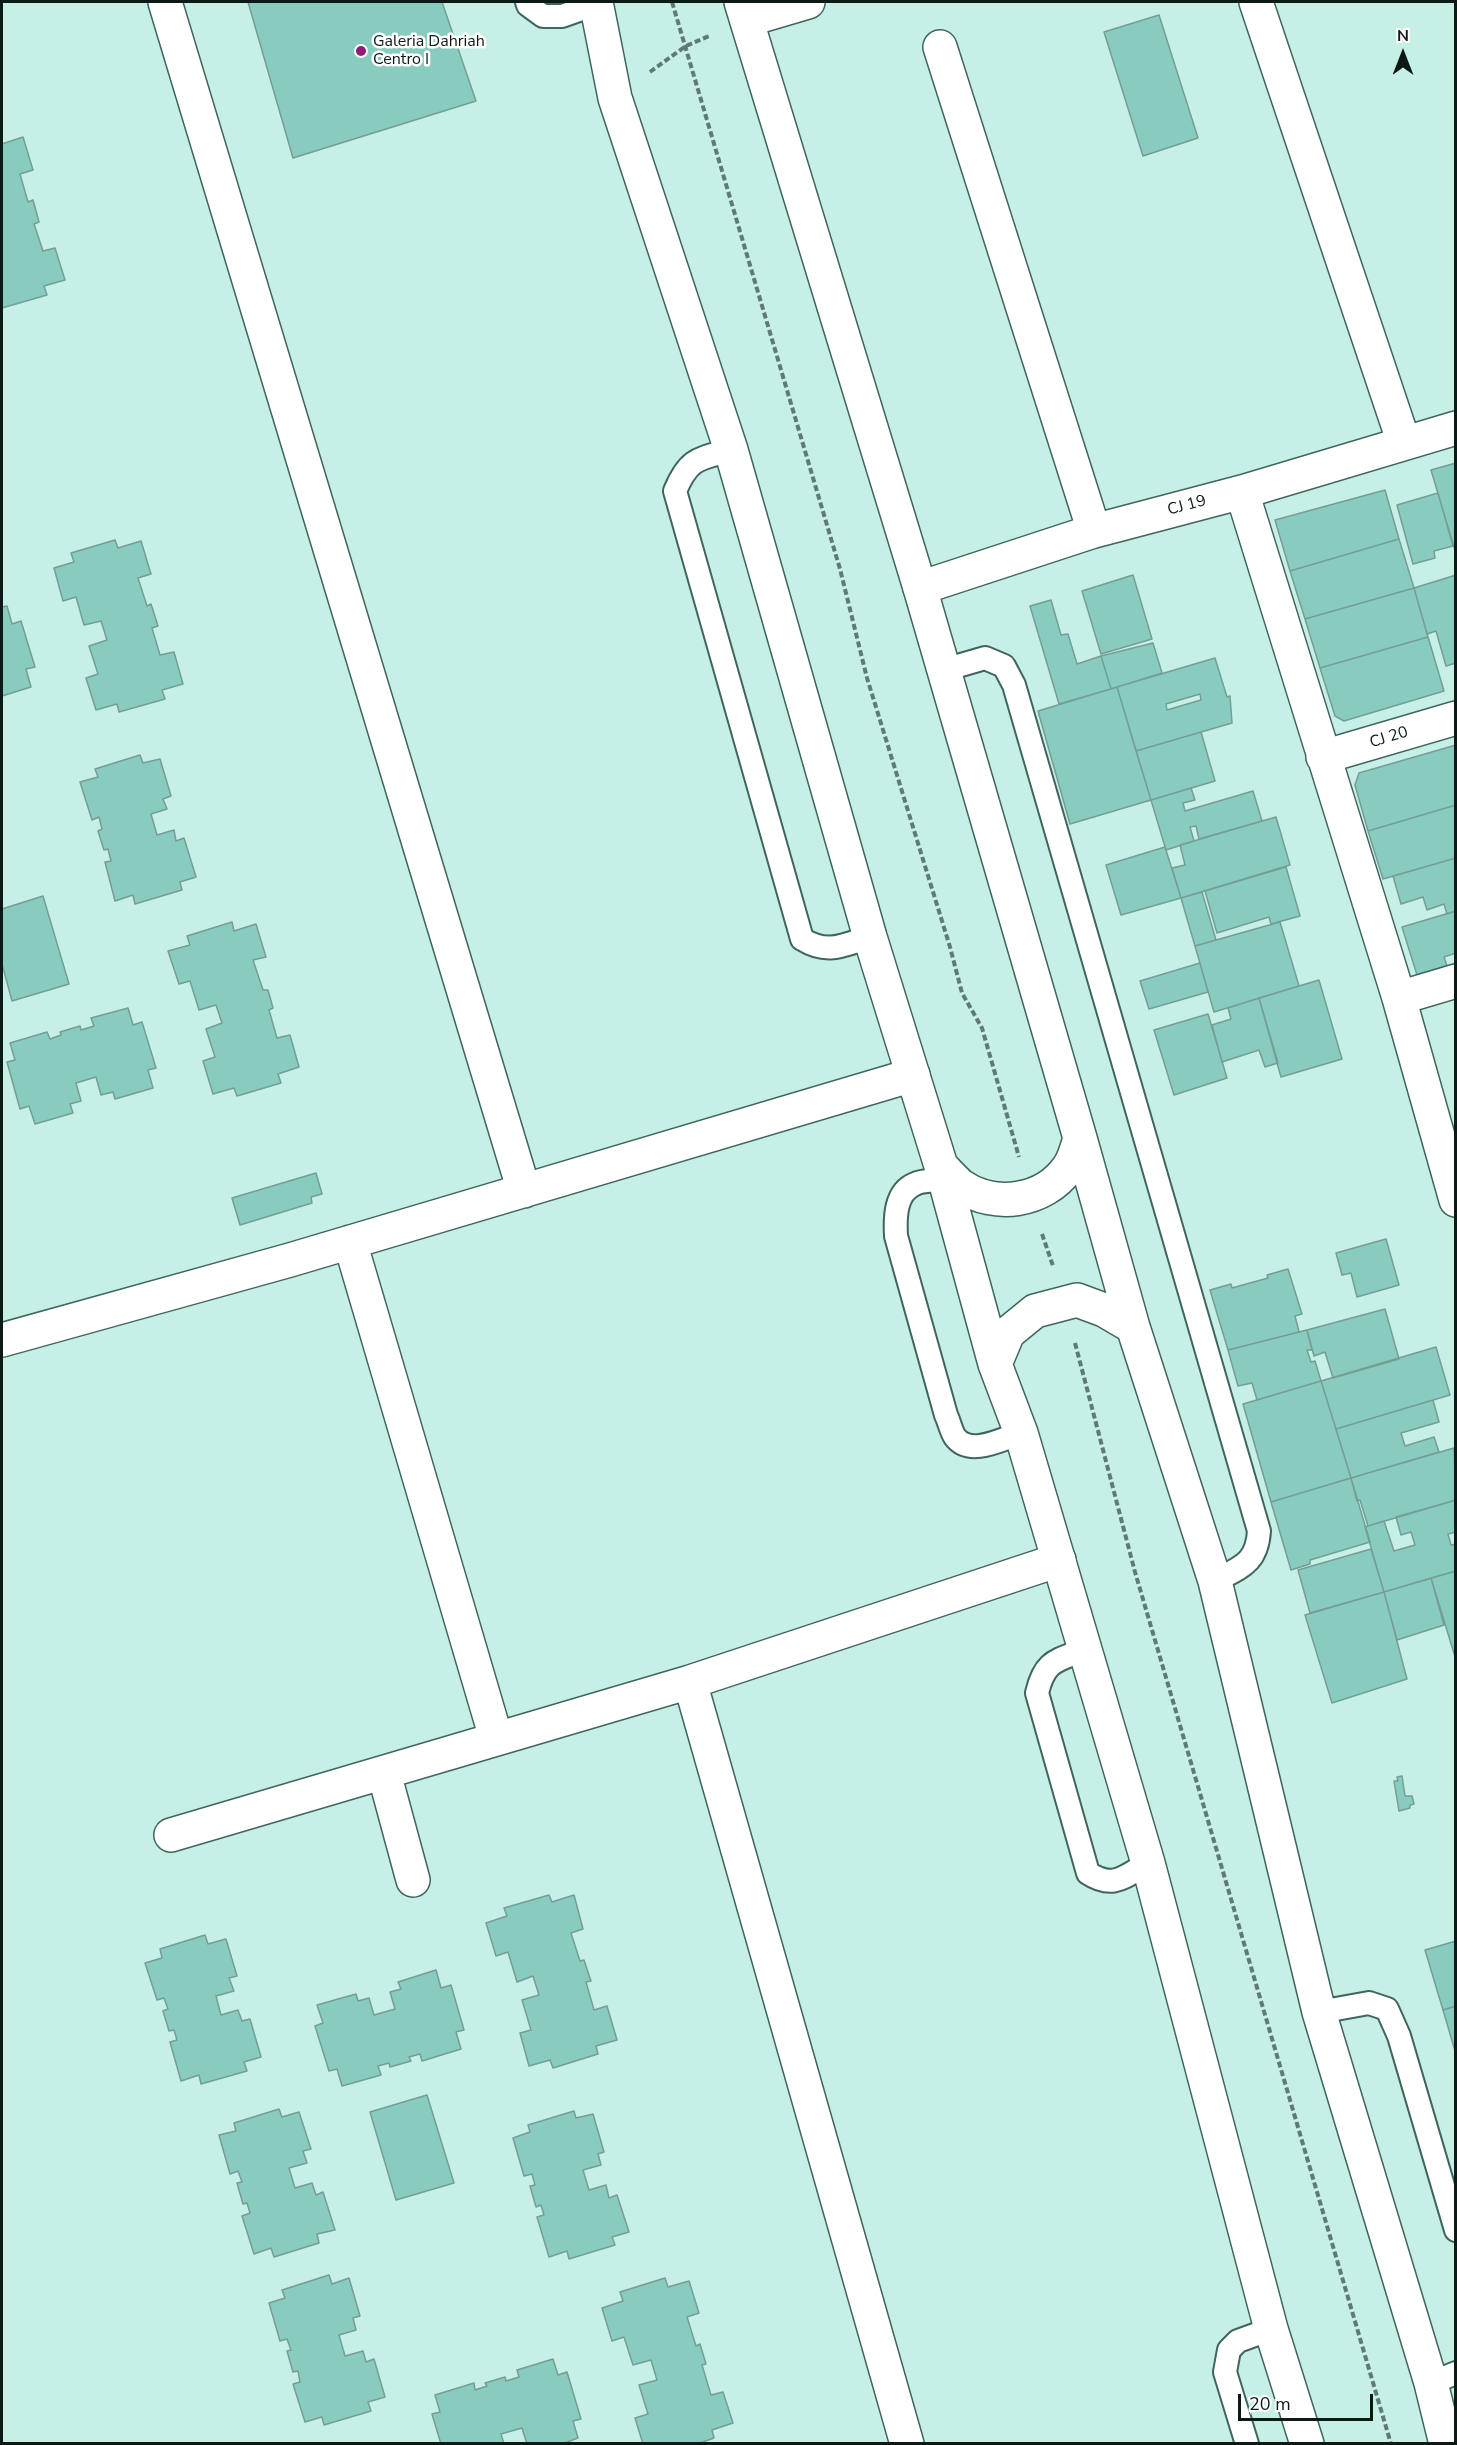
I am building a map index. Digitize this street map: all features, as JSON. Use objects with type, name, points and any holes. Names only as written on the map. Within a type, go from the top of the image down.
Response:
[{"type":"street","points":[[165,2],[524,1191]]},
{"type":"street","points":[[808,2],[744,11],[920,588],[1080,1138],[1132,1327],[1215,1581],[1319,2012],[1443,2378],[1446,2444]]},
{"type":"street","points":[[1256,2],[1404,443]]},
{"type":"street","points":[[596,3],[615,98],[731,450],[870,936],[942,1173],[995,1364],[1021,1433],[1149,1863],[1271,2329],[1307,2444]]},
{"type":"street","points":[[940,47],[1094,531]]},
{"type":"street","name":"CJ 19","points":[[920,588],[1094,531],[1242,492],[1455,428]]},
{"type":"street","points":[[1242,492],[1399,998],[1455,1200]]},
{"type":"street","name":"CJ 20","points":[[1323,757],[1455,718]]},
{"type":"street","points":[[1399,998],[1455,981]]},
{"type":"street","points":[[2,1340],[290,1260],[913,1075]]},
{"type":"street","points":[[942,1173],[985,1197],[1016,1200],[1050,1188],[1069,1167],[1080,1138]]},
{"type":"street","points":[[350,1242],[496,1738]]},
{"type":"street","points":[[995,1364],[1008,1333],[1035,1311],[1077,1300],[1104,1310],[1132,1327]]},
{"type":"street","points":[[171,1835],[690,1682],[1059,1560]]},
{"type":"street","points":[[690,1682],[908,2444]]},
{"type":"street","points":[[384,1773],[413,1880]]},
{"type":"lane","points":[[527,2],[543,16],[562,16],[596,3]]},
{"type":"lane","points":[[731,450],[697,459],[683,472],[675,491],[795,916],[802,939],[814,946],[831,949],[870,936]]},
{"type":"lane","points":[[944,670],[985,658],[1004,666],[1014,685],[1259,1531],[1258,1547],[1249,1563],[1215,1581]]},
{"type":"lane","points":[[942,1173],[914,1184],[902,1197],[895,1215],[896,1236],[946,1415],[955,1437],[966,1446],[982,1446],[1021,1433]]},
{"type":"lane","points":[[1086,1650],[1049,1664],[1041,1676],[1037,1693],[1088,1873],[1101,1881],[1114,1881],[1149,1863]]},
{"type":"lane","points":[[1319,2012],[1369,2003],[1387,2009],[1400,2036],[1455,2230]]},
{"type":"lane","points":[[1247,2444],[1225,2372],[1229,2350],[1238,2341],[1271,2329]]},
{"type":"path","points":[[615,98],[686,46],[744,11]]},
{"type":"building","name":"Galeria Dahriah Centro I","points":[[248,2],[442,2],[476,101],[293,158]]},
{"type":"building","points":[[1159,15],[1198,138],[1143,156],[1104,32]]},
{"type":"building","points":[[23,137],[33,170],[20,174],[28,202],[33,200],[39,222],[34,224],[43,251],[55,248],[65,280],[44,286],[47,295],[2,308],[2,144]]},
{"type":"building","points":[[1456,463],[1456,554],[1431,470]]},
{"type":"building","points":[[1385,490],[1399,539],[1290,571],[1275,520]]},
{"type":"building","points":[[1438,493],[1453,546],[1434,551],[1435,558],[1413,564],[1397,505]]},
{"type":"building","points":[[1399,539],[1414,588],[1305,619],[1290,571]]},
{"type":"building","points":[[115,540],[118,548],[141,541],[151,574],[138,578],[147,606],[151,604],[158,626],[152,628],[160,655],[174,652],[183,684],[162,690],[165,699],[119,712],[117,704],[96,710],[86,678],[98,674],[89,646],[107,640],[101,621],[84,625],[76,597],[63,601],[54,568],[74,562],[71,553]]},
{"type":"building","points":[[1133,575],[1152,639],[1101,654],[1082,591]]},
{"type":"building","points":[[1456,575],[1456,663],[1446,666],[1436,631],[1427,634],[1414,588]]},
{"type":"building","points":[[1414,588],[1428,637],[1320,668],[1305,619]]},
{"type":"building","points":[[1051,600],[1061,635],[1068,634],[1077,664],[1101,656],[1111,689],[1059,704],[1030,606]]},
{"type":"building","points":[[7,606],[12,624],[21,621],[35,667],[26,669],[31,687],[2,696],[2,607]]},
{"type":"building","points":[[1428,637],[1444,691],[1344,721],[1335,716],[1320,668]]},
{"type":"building","points":[[1153,643],[1162,673],[1111,689],[1101,656]]},
{"type":"building","points":[[1215,658],[1227,697],[1230,696],[1232,723],[1136,751],[1117,687]],"holes":[[[1200,694],[1201,700],[1167,710],[1166,704]]]},
{"type":"building","points":[[1117,687],[1151,800],[1070,824],[1038,711]]},
{"type":"building","points":[[1201,732],[1215,781],[1151,800],[1136,751]]},
{"type":"building","points":[[1456,745],[1456,805],[1368,831],[1355,785],[1359,773]]},
{"type":"building","points":[[140,755],[143,763],[160,759],[171,796],[163,799],[167,809],[151,814],[157,835],[174,830],[176,841],[184,838],[196,877],[180,882],[182,890],[135,904],[133,895],[115,901],[105,862],[111,861],[108,849],[104,850],[98,831],[102,829],[99,817],[92,820],[80,782],[98,777],[95,769]]},
{"type":"building","points":[[1191,788],[1195,800],[1183,803],[1185,811],[1253,791],[1262,821],[1199,839],[1196,826],[1190,827],[1194,841],[1166,850],[1151,800]]},
{"type":"building","points":[[1456,805],[1456,858],[1383,879],[1368,831]]},
{"type":"building","points":[[1276,817],[1290,865],[1181,898],[1172,868],[1185,865],[1180,845]]},
{"type":"building","points":[[1165,847],[1181,898],[1121,915],[1106,865]]},
{"type":"building","points":[[1456,858],[1456,911],[1447,914],[1444,904],[1427,910],[1423,897],[1401,904],[1393,876]]},
{"type":"building","points":[[1286,867],[1300,916],[1271,924],[1269,917],[1217,933],[1205,891]]},
{"type":"building","points":[[1202,892],[1216,940],[1195,946],[1181,898]]},
{"type":"building","points":[[43,896],[69,984],[12,1001],[2,964],[2,909]]},
{"type":"building","points":[[1456,911],[1456,953],[1444,957],[1447,966],[1417,975],[1402,927]]},
{"type":"building","points":[[232,922],[234,931],[256,924],[266,957],[253,960],[263,990],[268,990],[273,1008],[269,1010],[277,1038],[290,1035],[299,1067],[278,1074],[281,1083],[237,1096],[234,1088],[213,1094],[203,1061],[215,1057],[206,1029],[222,1023],[216,1005],[199,1010],[190,981],[179,984],[168,951],[190,945],[187,936]]},
{"type":"building","points":[[1280,922],[1299,986],[1214,1012],[1195,946]]},
{"type":"building","points":[[1200,963],[1208,992],[1149,1009],[1140,981]]},
{"type":"building","points":[[1319,980],[1342,1059],[1281,1077],[1259,998]]},
{"type":"building","points":[[1259,998],[1278,1063],[1265,1067],[1259,1050],[1222,1062],[1212,1025],[1231,1019],[1228,1008]]},
{"type":"building","points":[[128,1008],[133,1025],[142,1022],[156,1068],[148,1070],[153,1088],[115,1099],[113,1092],[101,1095],[96,1077],[76,1083],[81,1101],[70,1104],[73,1113],[35,1124],[29,1106],[20,1109],[7,1062],[15,1060],[10,1043],[47,1032],[50,1039],[61,1035],[60,1032],[80,1026],[81,1030],[94,1026],[91,1018]]},
{"type":"building","points":[[1208,1014],[1227,1078],[1174,1095],[1154,1030]]},
{"type":"building","points":[[316,1173],[322,1194],[311,1197],[312,1203],[240,1225],[232,1198]]},
{"type":"building","points":[[1386,1239],[1399,1285],[1357,1297],[1351,1273],[1342,1275],[1336,1253]]},
{"type":"building","points":[[1288,1269],[1302,1314],[1295,1316],[1299,1332],[1228,1350],[1210,1290],[1231,1284],[1232,1288],[1268,1278],[1267,1275]]},
{"type":"building","points":[[1385,1309],[1399,1359],[1333,1378],[1325,1352],[1314,1356],[1307,1330]]},
{"type":"building","points":[[1307,1330],[1312,1350],[1307,1350],[1311,1362],[1315,1361],[1321,1381],[1257,1400],[1252,1383],[1238,1386],[1228,1350]]},
{"type":"building","points":[[1436,1347],[1450,1395],[1336,1429],[1321,1381]]},
{"type":"building","points":[[1321,1381],[1351,1478],[1271,1502],[1243,1404]]},
{"type":"building","points":[[1433,1400],[1439,1422],[1401,1433],[1405,1446],[1434,1437],[1439,1452],[1351,1478],[1336,1429]]},
{"type":"building","points":[[1454,1448],[1456,1500],[1368,1526],[1360,1500],[1357,1501],[1351,1478]]},
{"type":"building","points":[[1351,1478],[1370,1542],[1310,1560],[1310,1564],[1291,1570],[1271,1502]]},
{"type":"building","points":[[1456,1500],[1456,1532],[1448,1534],[1451,1545],[1456,1544],[1456,1571],[1384,1592],[1365,1527],[1384,1521],[1394,1551],[1415,1545],[1411,1532],[1401,1535],[1396,1517]]},
{"type":"building","points":[[1371,1549],[1384,1592],[1310,1613],[1298,1570]]},
{"type":"building","points":[[1456,1571],[1456,1660],[1431,1578]]},
{"type":"building","points":[[1431,1578],[1444,1625],[1397,1640],[1384,1592]]},
{"type":"building","points":[[1384,1592],[1407,1679],[1332,1703],[1305,1615]]},
{"type":"building","points":[[1402,1776],[1405,1796],[1412,1796],[1414,1804],[1410,1805],[1410,1808],[1399,1811],[1394,1781],[1398,1781],[1397,1777]]},
{"type":"building","points":[[549,1895],[552,1902],[574,1895],[583,1929],[571,1933],[580,1961],[584,1960],[591,1981],[586,1982],[594,2010],[607,2006],[617,2040],[596,2046],[598,2054],[553,2068],[550,2060],[529,2066],[520,2033],[531,2030],[522,2000],[539,1995],[533,1976],[517,1982],[508,1952],[496,1956],[486,1923],[507,1916],[504,1908]]},
{"type":"building","points":[[205,1935],[208,1944],[226,1939],[237,1976],[229,1978],[234,1991],[216,1996],[221,2015],[238,2010],[242,2021],[250,2019],[261,2057],[244,2062],[247,2071],[201,2084],[199,2075],[181,2081],[170,2042],[177,2040],[174,2030],[169,2031],[163,2011],[168,2009],[164,1998],[157,2000],[145,1963],[162,1958],[160,1949]]},
{"type":"building","points":[[1456,1941],[1456,2006],[1443,2010],[1425,1950]]},
{"type":"building","points":[[436,1970],[441,1988],[451,1985],[464,2030],[456,2032],[461,2049],[422,2061],[420,2054],[409,2057],[411,2061],[390,2067],[389,2063],[378,2066],[381,2075],[342,2086],[337,2069],[329,2071],[315,2026],[323,2023],[317,2005],[356,1994],[358,2001],[369,1998],[374,2015],[395,2009],[390,1992],[401,1989],[398,1982]]},
{"type":"building","points":[[1456,2006],[1456,2050],[1455,2051],[1443,2010]]},
{"type":"building","points":[[427,2095],[454,2183],[396,2200],[370,2112]]},
{"type":"building","points":[[279,2109],[282,2117],[299,2112],[311,2149],[303,2151],[307,2163],[289,2168],[295,2188],[312,2183],[316,2195],[323,2192],[335,2230],[317,2234],[319,2243],[274,2257],[271,2248],[254,2254],[242,2216],[250,2213],[247,2203],[243,2204],[237,2183],[242,2182],[238,2171],[230,2174],[219,2135],[236,2131],[234,2123]]},
{"type":"building","points":[[574,2111],[576,2118],[593,2114],[604,2152],[598,2154],[601,2165],[583,2170],[589,2190],[606,2185],[609,2198],[617,2195],[629,2232],[612,2237],[615,2245],[569,2259],[567,2251],[549,2257],[537,2217],[544,2215],[541,2205],[536,2207],[530,2186],[535,2185],[532,2174],[524,2176],[513,2138],[530,2132],[528,2125]]},
{"type":"building","points":[[329,2275],[332,2284],[349,2278],[360,2316],[353,2318],[356,2330],[339,2335],[345,2356],[363,2351],[366,2362],[374,2359],[385,2397],[368,2402],[371,2411],[324,2425],[322,2417],[305,2422],[293,2384],[300,2382],[298,2371],[293,2372],[287,2351],[291,2350],[287,2339],[280,2341],[269,2303],[285,2298],[282,2290]]},
{"type":"building","points":[[665,2278],[668,2287],[689,2281],[699,2313],[687,2317],[696,2346],[700,2344],[706,2364],[702,2365],[711,2395],[723,2392],[733,2423],[712,2430],[714,2438],[697,2444],[643,2444],[635,2418],[648,2414],[639,2385],[657,2380],[651,2360],[633,2365],[624,2337],[612,2341],[602,2308],[623,2301],[620,2292]]},
{"type":"building","points":[[553,2359],[558,2375],[567,2372],[581,2419],[573,2421],[578,2438],[562,2444],[527,2444],[522,2428],[501,2434],[504,2444],[441,2444],[432,2414],[440,2412],[435,2395],[474,2383],[475,2390],[487,2386],[485,2383],[505,2377],[506,2381],[519,2377],[517,2370]]},
{"type":"place","name":"Galeria Dahriah Centro I","points":[[361,51]]}]
